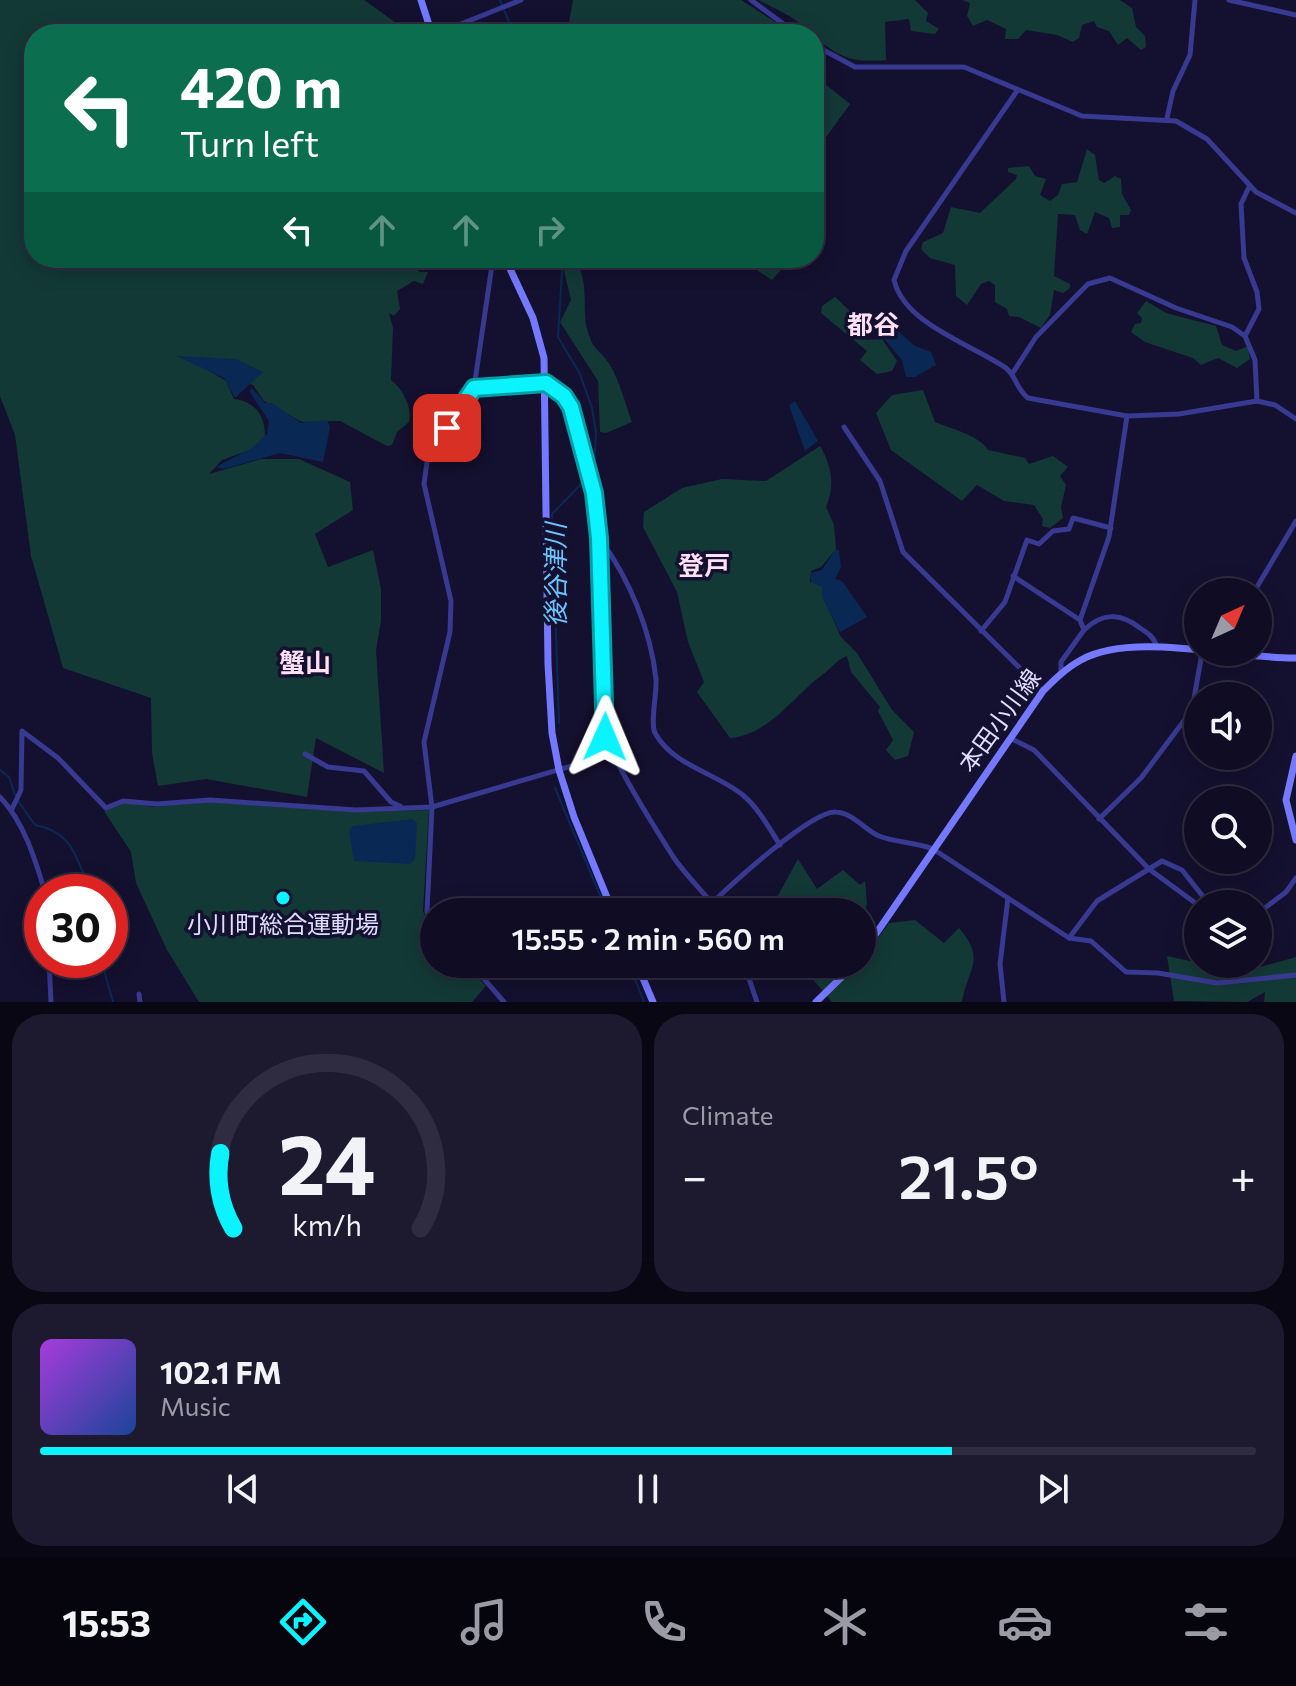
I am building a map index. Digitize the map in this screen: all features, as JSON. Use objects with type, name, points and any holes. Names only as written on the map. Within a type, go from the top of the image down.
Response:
[{"type":"street","points":[[421,0],[430,24]]},
{"type":"street","points":[[460,24],[521,0]]},
{"type":"street","points":[[751,0],[783,24]]},
{"type":"street","points":[[1167,118],[1173,91],[1190,55],[1195,0]]},
{"type":"street","points":[[1229,0],[1260,2],[1296,15]]},
{"type":"street","points":[[824,50],[855,67],[964,67],[1017,91],[1095,118],[1167,118],[1207,139],[1249,187],[1296,213]]},
{"type":"street","points":[[1017,91],[924,223],[894,280],[913,308],[934,326],[1012,374],[1017,388],[1028,398],[1127,416],[1179,414],[1257,401],[1275,405],[1296,419]]},
{"type":"street","points":[[1245,336],[1259,309],[1257,292],[1244,258],[1245,220],[1241,204],[1249,187]]},
{"type":"street","points":[[427,898],[432,807],[424,742],[450,632],[451,601],[424,484],[424,465],[474,388],[492,268]]},
{"type":"street","points":[[509,268],[533,318],[544,358],[548,664],[559,770],[608,898]]},
{"type":"street","points":[[1012,374],[1036,337],[1088,284],[1102,278],[1232,327],[1245,336],[1255,360],[1257,401]]},
{"type":"street","points":[[474,388],[546,383],[564,396],[571,407],[594,493],[599,538],[606,710],[603,727],[612,754],[674,857],[708,898]]},
{"type":"street","points":[[1080,620],[1111,528],[1127,416]]},
{"type":"street","points":[[844,427],[880,481],[903,552],[1043,691]]},
{"type":"street","points":[[981,631],[1005,602],[1027,540],[1039,544],[1053,531],[1069,529],[1073,518],[1111,528]]},
{"type":"street","points":[[1262,578],[1296,521]]},
{"type":"street","points":[[599,538],[618,565],[651,654],[657,697],[652,722],[656,735],[690,766],[744,796],[780,845]]},
{"type":"street","points":[[1013,576],[1080,620],[1084,630]]},
{"type":"street","points":[[1061,674],[1061,662],[1084,630],[1101,617],[1121,617],[1149,634],[1157,647]]},
{"type":"street","name":"本田小川線","points":[[876,933],[1043,691],[1061,674],[1082,659],[1108,650],[1157,647],[1184,651]]},
{"type":"street","name":"本田小川線","points":[[1272,656],[1296,658]]},
{"type":"street","points":[[1099,819],[1141,778],[1192,710],[1200,666]]},
{"type":"street","points":[[12,809],[21,790],[22,731],[58,758],[106,808],[123,801],[157,804],[210,800],[356,810],[432,807],[612,754]]},
{"type":"street","points":[[1010,738],[1045,760],[1149,869],[1184,895]]},
{"type":"street","points":[[305,754],[328,767],[364,771],[391,802],[400,806]]},
{"type":"street","points":[[1296,756],[1286,800],[1296,840]]},
{"type":"street","points":[[0,797],[12,809],[38,874]]},
{"type":"street","points":[[717,898],[753,864],[833,811],[847,815],[877,835],[917,842],[933,849],[1069,938],[1091,941],[1118,966],[1132,974],[1158,973],[1217,983],[1296,975]]},
{"type":"street","points":[[1069,938],[1097,901],[1162,861],[1182,870],[1198,890]]},
{"type":"street","points":[[1272,902],[1286,892],[1296,878]]},
{"type":"street","points":[[1004,1002],[1000,964],[1008,898]]},
{"type":"street","points":[[50,978],[51,1002]]},
{"type":"street","points":[[483,978],[504,1002]]},
{"type":"street","points":[[643,978],[653,1002]]},
{"type":"street","points":[[749,978],[757,1002]]},
{"type":"street","points":[[816,1002],[841,978]]},
{"type":"street","points":[[139,994],[140,1002]]},
{"type":"green space","points":[[0,0],[364,0],[398,24],[24,24],[24,268],[415,268],[428,272],[423,284],[414,281],[397,291],[400,309],[394,316],[389,313],[393,328],[391,380],[406,399],[410,417],[409,422],[397,432],[392,445],[387,446],[340,421],[302,422],[264,401],[253,385],[206,369],[226,381],[234,399],[256,409],[265,429],[264,445],[222,460],[209,474],[261,459],[299,459],[350,482],[353,510],[315,534],[328,567],[373,550],[381,589],[381,621],[376,650],[384,773],[316,738],[307,797],[206,779],[158,786],[152,753],[151,698],[63,668],[31,556],[15,435],[0,396]]},
{"type":"green space","points":[[573,0],[741,0],[778,24],[569,24]]},
{"type":"green space","points":[[759,0],[915,0],[928,13],[926,21],[939,29],[935,34],[911,31],[909,19],[885,22],[886,60],[870,61],[846,57],[827,47],[824,44],[824,24],[800,24]]},
{"type":"green space","points":[[962,0],[1120,0],[1132,8],[1136,27],[1145,36],[1146,47],[1141,50],[1127,38],[1118,45],[1109,31],[1097,27],[1094,21],[1082,25],[1079,38],[1073,42],[1057,35],[1026,30],[1018,39],[1005,39],[1006,29],[987,20],[973,26],[967,16],[970,3]]},
{"type":"green space","points":[[824,83],[850,104],[824,140]]},
{"type":"green space","points":[[1087,149],[1095,155],[1099,180],[1104,183],[1115,176],[1121,179],[1122,194],[1131,210],[1129,215],[1120,215],[1120,227],[1112,228],[1109,218],[1095,212],[1087,234],[1080,230],[1075,215],[1058,214],[1054,276],[1070,284],[1070,288],[1063,293],[1054,290],[1050,315],[1041,328],[1019,317],[1009,316],[1007,309],[995,302],[995,285],[989,281],[981,284],[967,305],[956,296],[955,265],[930,258],[921,249],[923,242],[943,233],[951,207],[980,213],[1016,179],[1017,175],[1008,172],[1008,168],[1029,166],[1035,176],[1046,179],[1040,195],[1050,201],[1058,195],[1062,184],[1077,182]]},
{"type":"green space","points":[[563,268],[580,268],[590,338],[614,372],[632,422],[606,433],[600,432],[598,381],[560,322],[571,300]]},
{"type":"green space","points":[[754,268],[783,268],[772,280]]},
{"type":"green space","points":[[835,297],[857,318],[853,329],[867,340],[882,339],[897,361],[892,371],[877,374],[860,360],[867,351],[821,313],[822,306]]},
{"type":"green space","points":[[1146,301],[1166,313],[1216,326],[1222,345],[1236,351],[1248,346],[1250,359],[1237,368],[1218,358],[1201,365],[1193,358],[1145,342],[1131,332],[1135,324],[1141,323],[1142,318],[1137,313]]},
{"type":"green space","points":[[923,390],[935,422],[971,436],[988,450],[1025,458],[1029,464],[1053,456],[1068,467],[1060,476],[1066,485],[1061,507],[1063,518],[1050,528],[1042,526],[1043,519],[1034,505],[1004,501],[977,485],[962,501],[891,450],[876,413],[892,395]]},
{"type":"green space","points":[[820,446],[831,476],[826,507],[834,525],[836,549],[821,567],[811,571],[810,582],[823,586],[823,597],[841,637],[857,653],[892,710],[914,732],[908,756],[895,760],[886,750],[893,740],[878,711],[880,707],[851,672],[847,656],[769,722],[757,730],[730,738],[697,692],[704,682],[688,642],[677,592],[643,527],[644,512],[682,488],[722,479],[766,481]]},
{"type":"green space","name":"小川町総合運動場","points":[[123,802],[154,807],[207,802],[355,812],[429,810],[424,898],[420,898],[420,978],[478,978],[486,986],[472,1002],[199,1002],[167,950],[136,883],[131,852],[104,811]]},
{"type":"green space","points":[[798,859],[817,889],[843,870],[860,885],[865,881],[866,898],[777,898]]},
{"type":"green space","points":[[915,920],[944,943],[959,928],[974,956],[962,1002],[832,1002],[812,978],[876,978],[876,941],[889,923]]},
{"type":"green space","points":[[1167,956],[1184,960],[1184,978],[1272,978],[1272,964],[1296,957],[1296,1002],[1264,1002],[1265,992],[1247,1002],[1174,1001]]},
{"type":"water","points":[[885,326],[893,327],[915,346],[931,352],[936,365],[915,377],[906,377],[902,360],[882,336]]},
{"type":"water","points":[[176,356],[236,359],[263,372],[235,398],[224,378]]},
{"type":"water","points":[[252,388],[265,403],[272,403],[301,423],[327,420],[330,427],[323,462],[280,453],[224,469],[216,467],[252,448],[267,434],[269,421],[249,391]]},
{"type":"water","points":[[795,401],[818,441],[805,451],[789,405]]},
{"type":"water","points":[[835,550],[839,550],[841,567],[835,579],[842,581],[867,617],[840,632],[822,597],[822,587],[811,582],[811,573],[822,570]]},
{"type":"water","points":[[412,819],[417,823],[415,859],[410,864],[354,861],[349,831],[353,826]]},
{"type":"waterway","name":"後谷津川","points":[[500,0],[510,24]]},
{"type":"waterway","name":"後谷津川","points":[[559,723],[552,514],[594,471],[596,432],[592,408],[580,374],[558,337],[561,268]]},
{"type":"waterway","points":[[0,770],[9,777],[15,795]]},
{"type":"waterway","name":"後谷津川","points":[[555,788],[601,898]]},
{"type":"waterway","points":[[18,801],[35,825],[58,834],[66,841],[84,874]]},
{"type":"waterway","points":[[106,978],[113,1002]]},
{"type":"waterway","name":"後谷津川","points":[[635,978],[644,1002]]},
{"type":"place","name":"小川町総合運動場","points":[[283,898]]},
{"type":"district","name":"都谷","points":[[873,325]]},
{"type":"district","name":"登戸","points":[[704,566]]},
{"type":"district","name":"蟹山","points":[[305,663]]},
{"type":"route","points":[[447,428],[474,388],[546,383],[564,396],[571,407],[594,493],[599,538],[605,737]]}]
